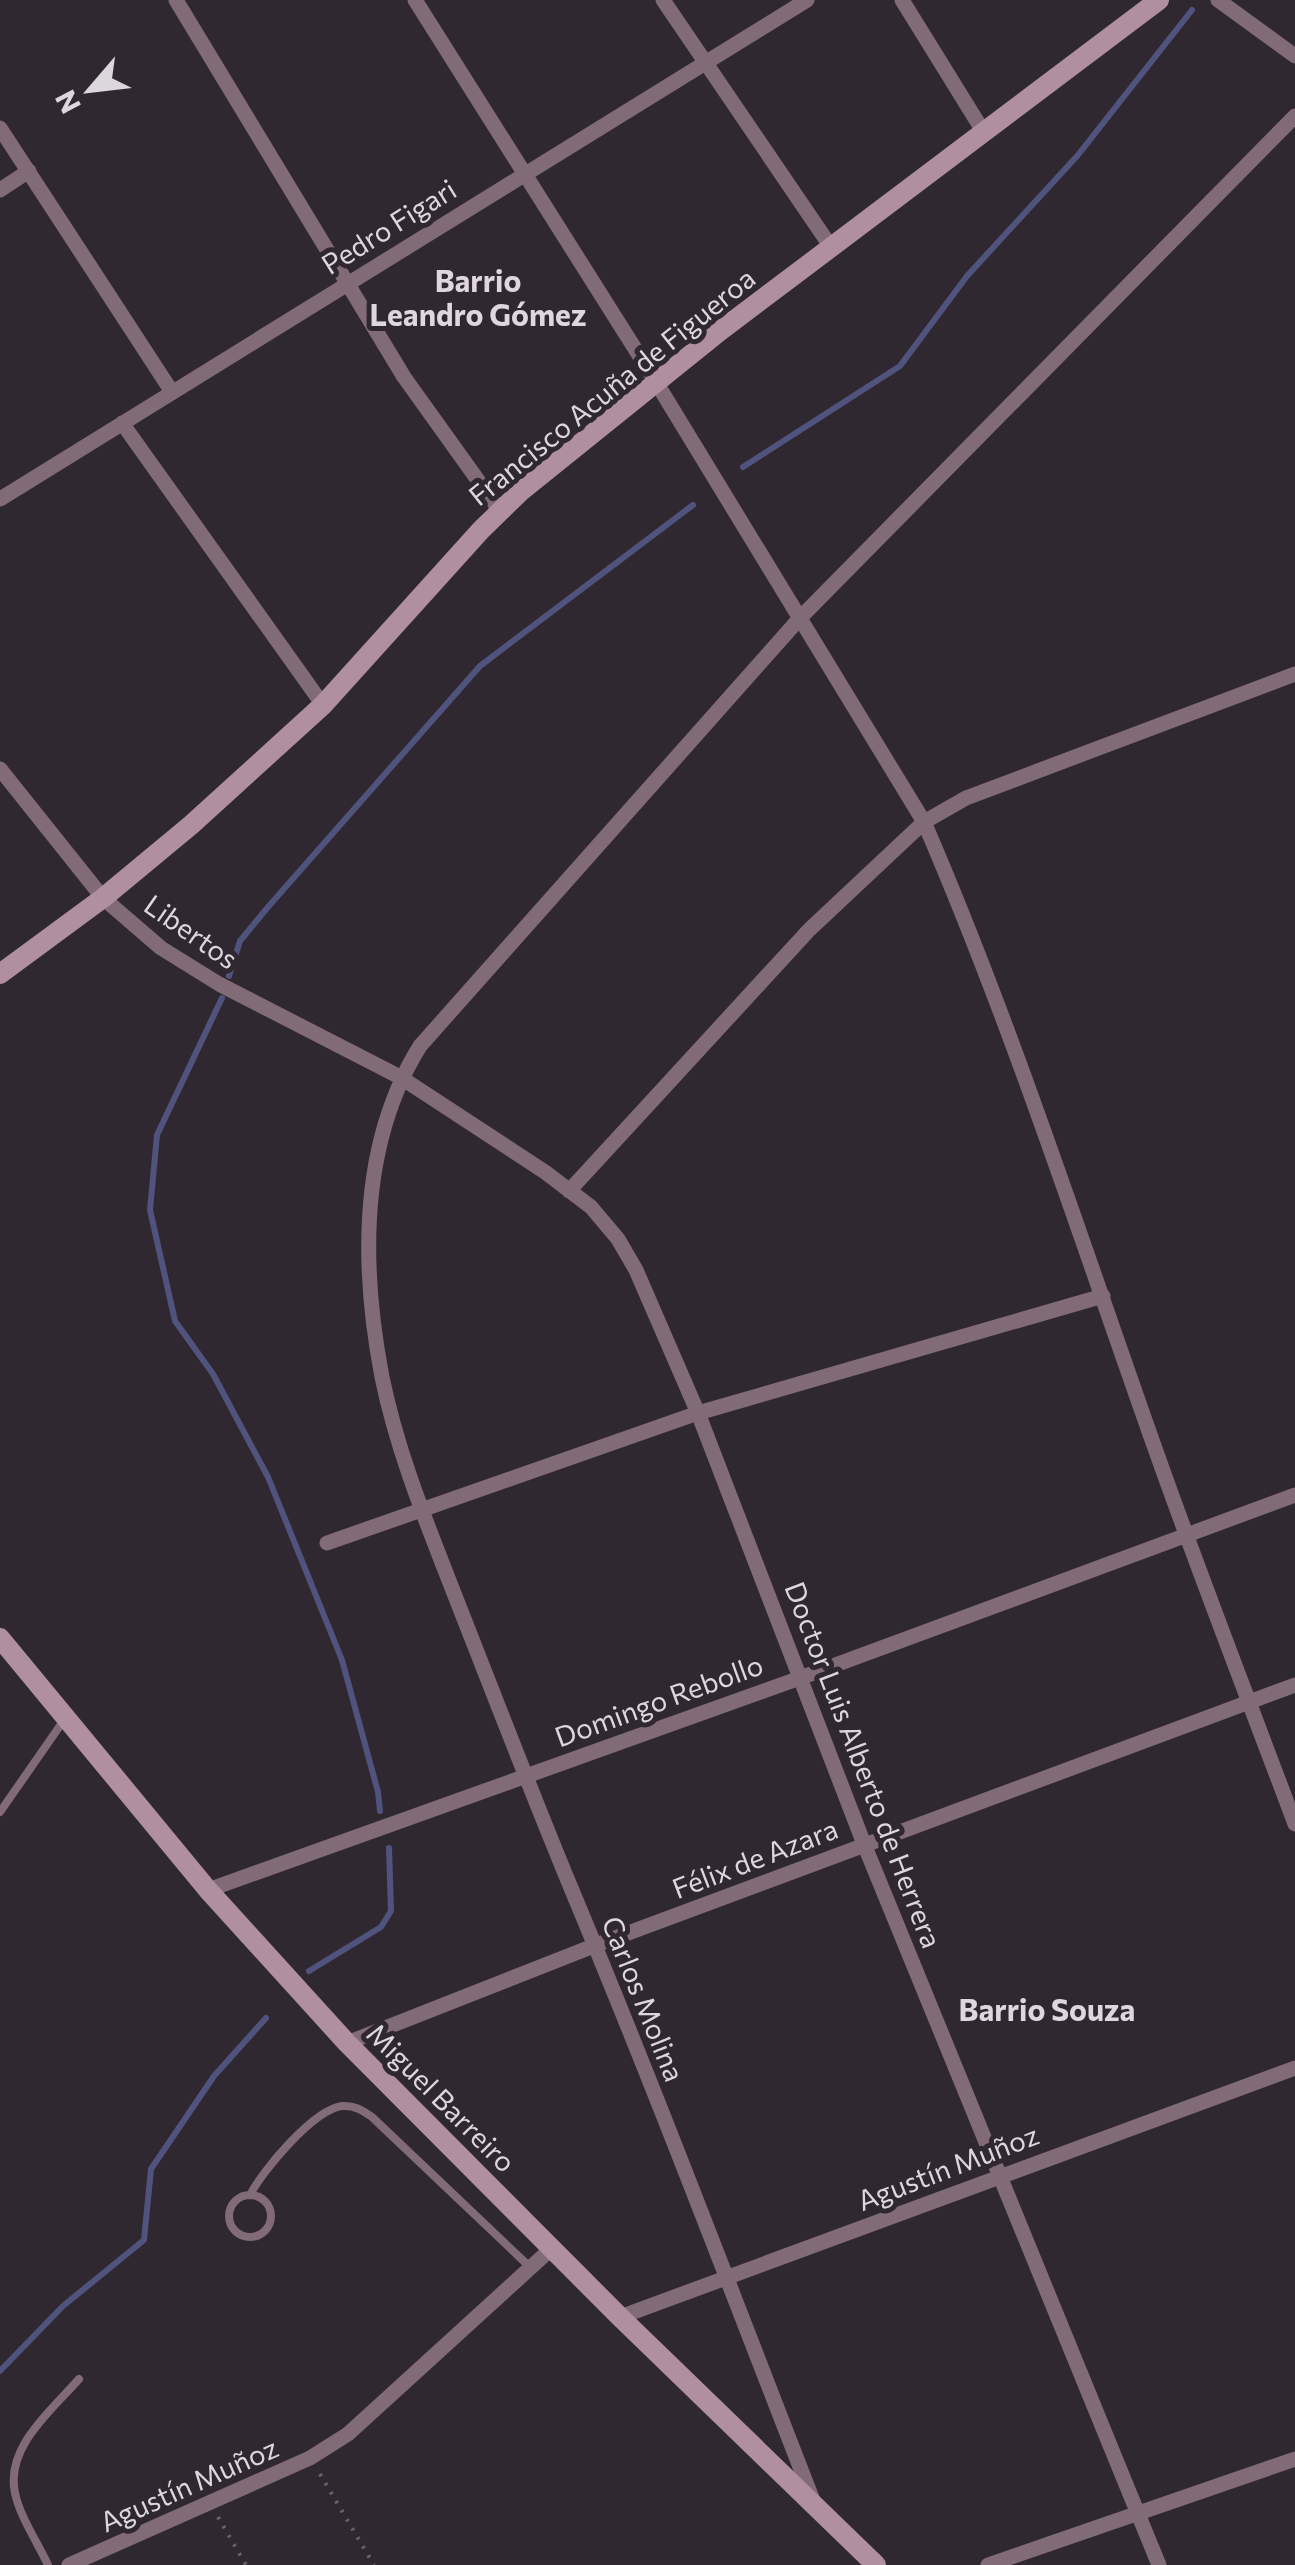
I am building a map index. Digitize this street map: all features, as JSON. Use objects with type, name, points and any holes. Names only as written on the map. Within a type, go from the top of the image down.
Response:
[{"type":"street","points":[[176,0],[345,283],[404,376],[500,511]]},
{"type":"street","points":[[415,0],[656,382],[924,822],[958,900],[1295,1824]]},
{"type":"street","points":[[663,0],[831,247]]},
{"type":"street","name":"Pedro Figari","points":[[0,499],[807,0]]},
{"type":"street","points":[[902,0],[983,131]]},
{"type":"street","name":"Francisco Acuña de Figueroa","points":[[0,974],[104,898],[323,705],[520,492],[831,247],[1159,0]]},
{"type":"street","points":[[1218,0],[1295,56]]},
{"type":"street","name":"Carlos Molina","points":[[816,2506],[596,1945],[525,1776],[395,1433],[374,1318],[368,1224],[374,1167],[400,1077],[420,1046],[800,618],[1295,116]]},
{"type":"street","points":[[0,128],[172,392]]},
{"type":"street","points":[[0,190],[29,172]]},
{"type":"street","points":[[122,423],[323,705]]},
{"type":"street","points":[[570,1190],[810,930],[924,822],[966,798],[1295,674]]},
{"type":"street","name":"Libertos","points":[[0,769],[104,898],[161,948],[219,984],[400,1077]]},
{"type":"street","name":"Doctor Luis Alberto de Herrera","points":[[400,1077],[570,1190],[618,1239],[636,1270],[698,1414],[864,1844],[1159,2565]]},
{"type":"street","points":[[327,1543],[698,1414],[1103,1296]]},
{"type":"street","name":"Domingo Rebollo","points":[[208,1890],[1295,1495]]},
{"type":"street","name":"Miguel Barreiro","points":[[0,1638],[208,1890],[347,2043],[552,2250],[876,2565]]},
{"type":"street","name":"Félix de Azara","points":[[347,2043],[596,1945],[1295,1685]]},
{"type":"street","name":"Agustín Muñoz","points":[[620,2317],[1295,2068]]},
{"type":"street","name":"Agustín Muñoz","points":[[70,2565],[310,2458],[371,2417],[552,2250]]},
{"type":"street","points":[[988,2565],[1295,2459]]},
{"type":"lane","points":[[0,1812],[66,1717]]},
{"type":"lane","points":[[250,2195],[264,2200],[271,2213],[264,2233],[250,2238],[237,2233],[229,2216],[238,2199],[250,2195],[260,2176],[319,2116],[339,2106],[357,2107],[532,2268]]},
{"type":"lane","points":[[48,2565],[15,2495],[14,2477],[18,2453],[25,2442],[79,2379]]},
{"type":"path","points":[[310,2458],[374,2565]]},
{"type":"path","points":[[209,2503],[246,2565]]},
{"type":"waterway","points":[[743,467],[900,366],[967,276],[1078,155],[1192,10]]},
{"type":"waterway","points":[[229,976],[240,941],[480,666],[693,505]]},
{"type":"waterway","points":[[222,998],[157,1135],[150,1210],[175,1321],[213,1374],[268,1477],[342,1660],[380,1811]]},
{"type":"waterway","points":[[309,1971],[381,1927],[391,1911],[389,1848]]},
{"type":"waterway","points":[[0,2371],[63,2306],[144,2240],[151,2169],[214,2076],[266,2018]]},
{"type":"district","name":"Barrio Leandro Gómez","points":[[478,299]]},
{"type":"district","name":"Barrio Souza","points":[[1047,2011]]}]
